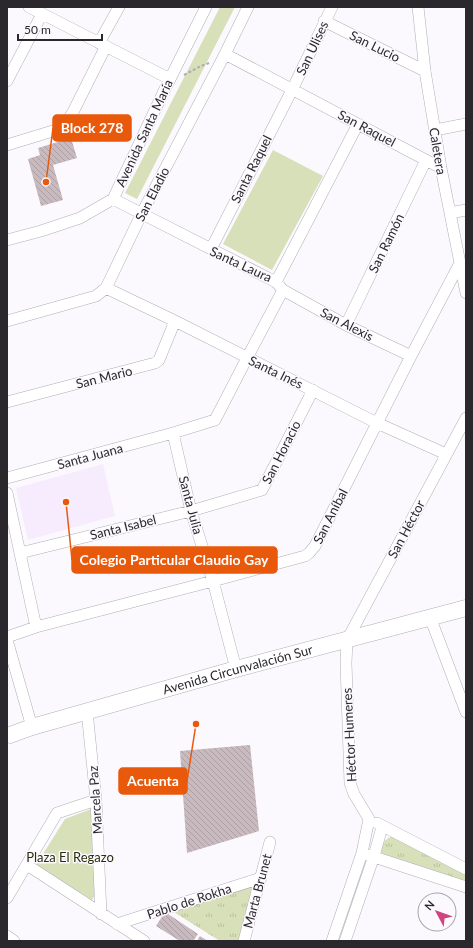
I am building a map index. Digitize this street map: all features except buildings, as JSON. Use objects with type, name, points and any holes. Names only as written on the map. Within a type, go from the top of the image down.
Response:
[{"type":"main road","name":"Avenida Circunvalación Sur","points":[[8,735],[236,670],[466,608]]},
{"type":"street","points":[[29,7],[170,79]]},
{"type":"street","points":[[7,145],[56,130],[65,124],[103,45],[119,7]]},
{"type":"street","name":"Avenida Santa María","points":[[7,240],[80,218],[113,199],[206,7]]},
{"type":"street","name":"San Eladio","points":[[106,288],[142,213],[248,7]]},
{"type":"street","name":"San Ulises","points":[[292,90],[332,7]]},
{"type":"street","name":"Caletera","points":[[418,7],[425,71],[441,168],[466,293]]},
{"type":"street","points":[[7,81],[42,14]]},
{"type":"street","name":"San Lucio","points":[[324,21],[425,71]]},
{"type":"street","name":"San Raquel","points":[[225,54],[441,168]]},
{"type":"street","name":"Santa Raquel","points":[[211,249],[292,90]]},
{"type":"street","name":"Santa Laura","points":[[113,199],[280,286],[358,124]]},
{"type":"street","points":[[435,130],[466,124]]},
{"type":"street","name":"San Ramón","points":[[346,325],[426,160]]},
{"type":"street","points":[[450,213],[466,210]]},
{"type":"street","name":"San Aníbal","points":[[7,638],[36,626],[305,556],[312,550],[460,263]]},
{"type":"street","name":"San Alexis","points":[[280,286],[346,325],[411,356]]},
{"type":"street","name":"Santa Juana","points":[[7,478],[215,420],[247,358],[280,286]]},
{"type":"street","points":[[7,321],[96,296],[106,288]]},
{"type":"street","name":"Santa Inés","points":[[106,288],[175,321],[377,423],[446,454]]},
{"type":"street","name":"San Mario","points":[[7,402],[155,363],[159,360],[175,321]]},
{"type":"street","name":"San Horacio","points":[[191,511],[262,490],[312,390]]},
{"type":"street","name":"San Héctor","points":[[347,640],[466,418]]},
{"type":"street","name":"Santa Julia","points":[[172,433],[191,511],[213,581],[236,670]]},
{"type":"street","points":[[7,493],[36,626]]},
{"type":"street","name":"Santa Isabel","points":[[20,553],[191,511]]},
{"type":"street","points":[[430,617],[466,712]]},
{"type":"street","points":[[7,638],[32,727]]},
{"type":"street","name":"Héctor Humeres","points":[[347,640],[346,671],[350,783],[354,794],[369,819]]},
{"type":"street","name":"Marcela Paz","points":[[87,712],[96,800],[101,914]]},
{"type":"street","points":[[7,898],[57,813],[96,800]]},
{"type":"street","points":[[382,827],[346,941],[333,939],[362,853],[369,819],[466,869]]},
{"type":"street","name":"Marta Brunet","points":[[244,941],[270,842]]},
{"type":"street","points":[[362,853],[466,887]]},
{"type":"street","points":[[27,865],[144,941]]},
{"type":"street","name":"Pablo de Rokha","points":[[118,924],[261,878]]},
{"type":"street","points":[[7,936],[14,941]]},
{"type":"path","points":[[170,79],[179,78],[225,54]]},
{"type":"shaded area","points":[[103,464],[115,516],[28,540],[16,488]]},
{"type":"green space","points":[[220,7],[235,7],[137,199],[125,193]]},
{"type":"green space","points":[[273,150],[323,176],[272,270],[223,244]]},
{"type":"green space","name":"Plaza El Regazo","points":[[91,809],[96,893],[92,900],[36,865],[65,819]]},
{"type":"green space","points":[[392,836],[466,874],[466,881],[383,854],[380,851],[385,840]]},
{"type":"green space","points":[[255,885],[239,941],[220,941],[172,911]]},
{"type":"place","name":"Block 278","points":[[46,182]]},
{"type":"place","name":"Colegio Particular Claudio Gay","points":[[66,502]]},
{"type":"place","name":"Acuenta","points":[[196,724]]}]
